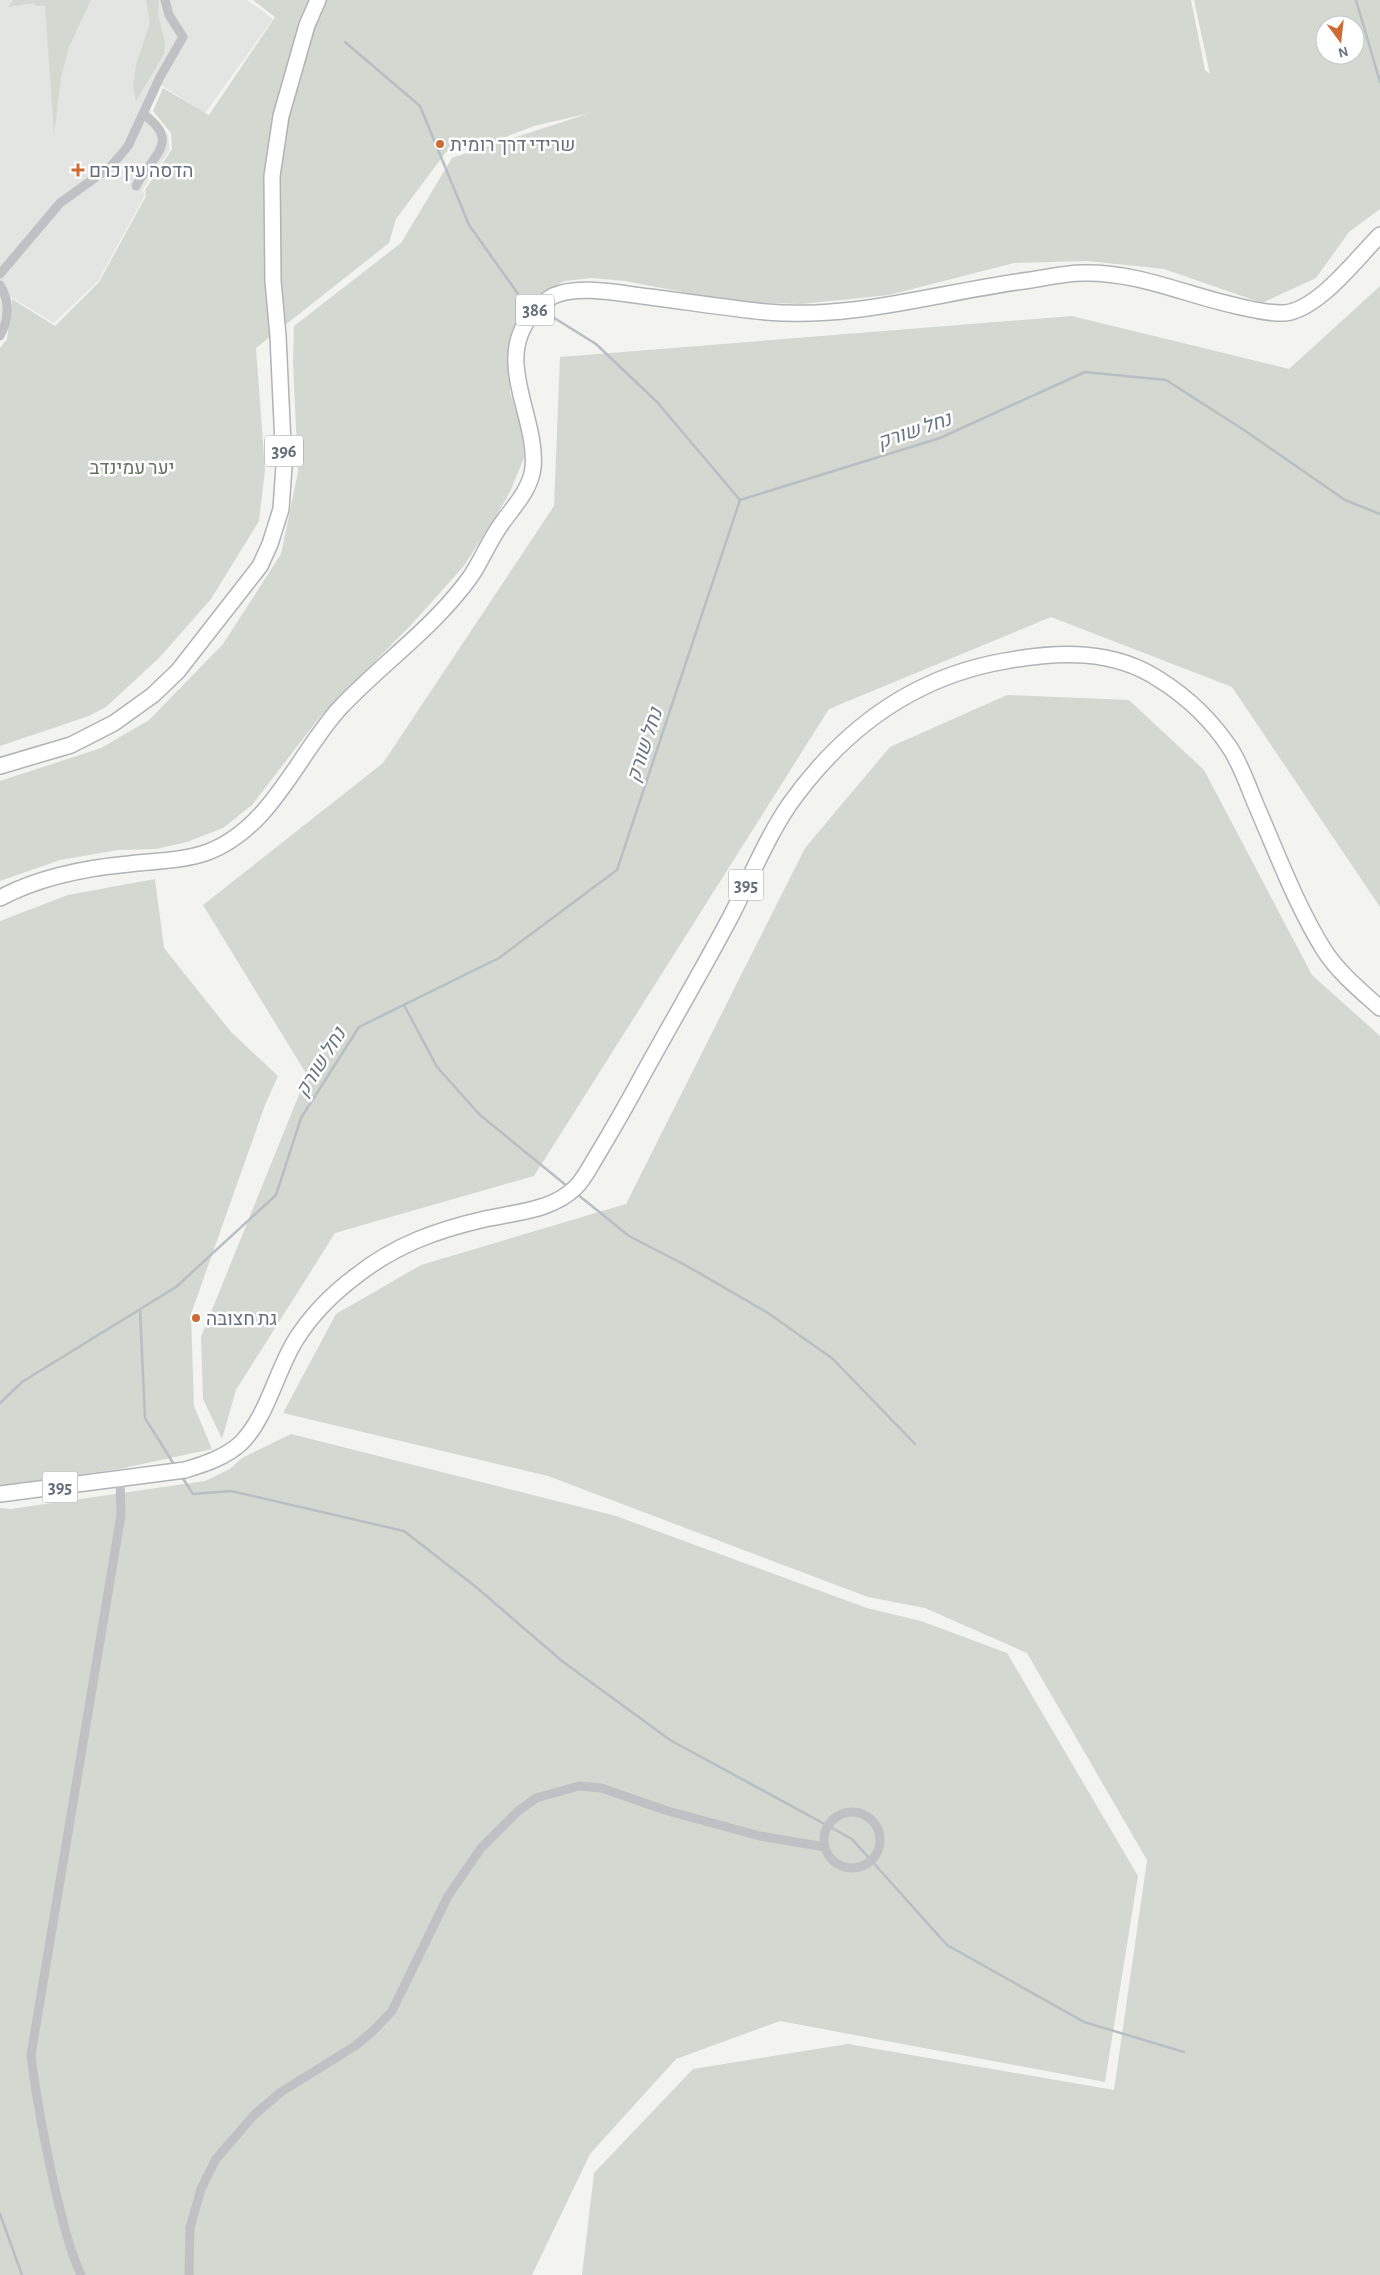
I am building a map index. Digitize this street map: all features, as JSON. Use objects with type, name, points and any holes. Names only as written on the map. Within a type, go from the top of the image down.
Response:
[{"type":"main road","name":"396","points":[[0,766],[71,745],[114,723],[154,695],[178,671],[260,566],[270,544],[281,509],[284,466],[278,336],[273,282],[272,176],[281,116],[304,34],[318,0]]},
{"type":"main road","name":"386","points":[[0,898],[12,891],[67,872],[202,854],[227,844],[253,823],[292,774],[338,710],[438,616],[473,574],[498,528],[523,494],[533,471],[532,438],[520,393],[515,356],[522,326],[537,308],[555,295],[579,291],[609,291],[766,312],[813,314],[915,300],[1011,282],[1082,273],[1130,276],[1216,302],[1262,312],[1287,313],[1312,302],[1380,235]]},
{"type":"main road","name":"395","points":[[0,1494],[120,1480],[185,1470],[214,1461],[239,1444],[256,1424],[294,1342],[320,1307],[380,1258],[406,1243],[436,1233],[485,1219],[543,1207],[559,1200],[576,1186],[620,1116],[730,918],[787,808],[823,762],[866,720],[901,698],[946,678],[988,664],[1013,659],[1038,655],[1076,654],[1116,659],[1135,666],[1158,678],[1182,695],[1211,724],[1231,750],[1294,893],[1326,952],[1380,1008]]},
{"type":"street","points":[[0,274],[60,203],[110,167],[128,146],[160,77],[183,37],[169,15],[165,0]]},
{"type":"street","points":[[136,186],[143,172],[160,152],[164,138],[161,130],[143,114]]},
{"type":"street","points":[[0,284],[8,304],[6,321],[0,336]]},
{"type":"street","points":[[81,2275],[70,2250],[36,2104],[31,2055],[121,1515],[120,1480]]},
{"type":"street","points":[[189,2275],[190,2228],[201,2189],[216,2159],[254,2115],[281,2092],[355,2046],[392,2011],[448,1896],[481,1848],[518,1811],[536,1798],[579,1786],[601,1788],[668,1811],[760,1836],[825,1847]]},
{"type":"street","points":[[846,1813],[863,1814],[871,1819],[880,1835],[880,1845],[876,1854],[862,1866],[853,1868],[836,1862],[829,1855],[825,1847],[824,1838],[831,1822],[846,1813]]},
{"type":"shaded area","name":"הדסה עין כרם","points":[[0,0],[247,0],[273,19],[205,113],[161,85],[149,111],[168,135],[170,150],[142,190],[145,195],[98,281],[54,323],[11,297],[7,329],[0,340]]},
{"type":"green space","points":[[13,0],[91,0],[69,47],[61,78],[54,135],[45,6],[35,6],[34,3],[8,7]]},
{"type":"green space","points":[[146,0],[159,0],[158,14],[165,42],[164,54],[136,101],[133,87],[136,65],[150,23]]},
{"type":"green space","name":"יער עמינדב","points":[[253,0],[1191,0],[1205,70],[1210,74],[1194,0],[1380,0],[1380,209],[1349,232],[1316,278],[1262,303],[1164,269],[1088,261],[1014,263],[889,295],[801,304],[735,302],[625,281],[592,278],[565,281],[545,291],[526,310],[511,354],[510,392],[523,432],[524,458],[510,492],[463,567],[411,625],[319,718],[252,805],[223,828],[187,842],[156,849],[118,850],[60,860],[0,881],[0,781],[101,748],[149,720],[223,644],[281,554],[298,472],[293,363],[294,326],[401,243],[452,158],[590,113],[534,126],[479,147],[446,152],[396,219],[389,243],[256,348],[265,470],[259,521],[211,599],[160,657],[106,707],[89,716],[0,746],[0,348],[7,339],[12,299],[55,326],[99,282],[146,196],[145,190],[172,149],[171,133],[153,111],[163,88],[209,115],[275,17]]},
{"type":"green space","points":[[1380,286],[1380,907],[1232,687],[1051,617],[829,709],[534,1176],[335,1233],[236,1390],[222,1439],[203,1399],[201,1337],[307,1075],[203,905],[383,763],[554,506],[560,357],[1072,316],[1289,369]]},
{"type":"green space","points":[[1007,695],[1129,700],[1204,770],[1312,975],[1380,1036],[1380,2275],[582,2275],[594,2173],[693,2069],[848,2044],[1114,2090],[1147,1860],[1027,1653],[925,1608],[868,1597],[548,1476],[283,1413],[336,1314],[421,1265],[626,1204],[805,848],[890,747]]},
{"type":"green space","points":[[155,879],[164,948],[231,1032],[278,1076],[265,1105],[191,1314],[194,1406],[212,1449],[119,1469],[0,1486],[0,921],[68,895]]},
{"type":"green space","points":[[291,1434],[616,1516],[867,1608],[921,1621],[1007,1653],[1138,1876],[1105,2082],[780,2021],[676,2059],[590,2154],[532,2275],[0,2275],[0,1508],[11,1509],[205,1481],[230,1469],[242,1458]]},
{"type":"waterway","points":[[1356,0],[1380,82]]},
{"type":"waterway","points":[[345,42],[420,106],[469,225],[521,298],[534,305]]},
{"type":"waterway","points":[[543,311],[596,344],[657,402],[740,500]]},
{"type":"waterway","name":"נחל שורק","points":[[0,1403],[22,1382],[176,1287],[276,1195],[301,1118],[359,1027],[499,958],[617,870],[740,500],[940,438],[1085,372],[1166,380],[1244,430],[1345,500],[1380,514]]},
{"type":"waterway","points":[[404,1005],[437,1067],[480,1115],[567,1186]]},
{"type":"waterway","points":[[577,1194],[629,1236],[687,1266],[768,1313],[833,1359],[915,1444]]},
{"type":"waterway","points":[[140,1310],[145,1418],[175,1466]]},
{"type":"waterway","points":[[182,1477],[193,1494],[231,1491],[404,1531],[476,1587],[562,1661],[670,1740],[852,1839],[947,1945],[1084,2022],[1184,2052]]},
{"type":"waterway","points":[[0,2214],[22,2275]]},
{"type":"place","name":"שרידי דרך רומית","points":[[440,144]]},
{"type":"place","name":"הדסה עין כרם","points":[[78,170]]},
{"type":"place","name":"גת חצובה","points":[[196,1318]]}]
